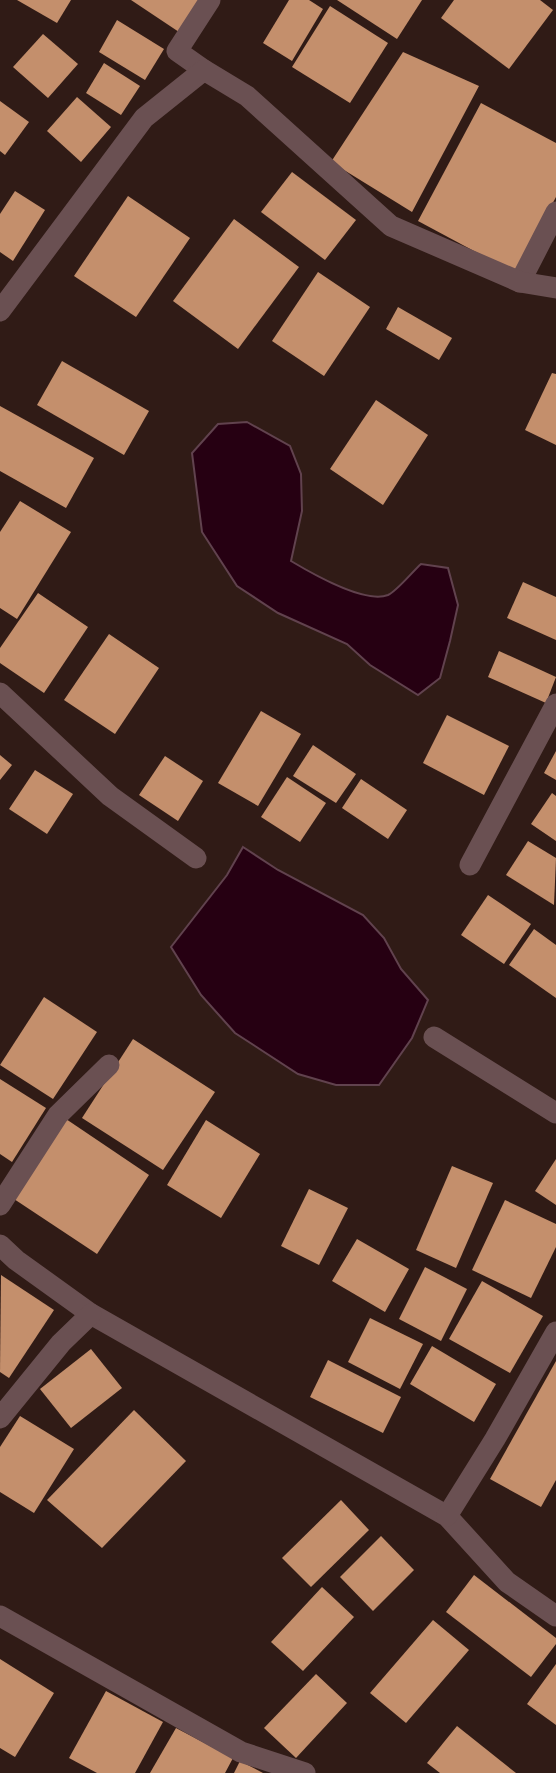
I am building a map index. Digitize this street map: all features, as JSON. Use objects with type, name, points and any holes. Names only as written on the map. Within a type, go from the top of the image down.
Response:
[{"type":"street","points":[[210,0],[177,51],[247,96],[391,226],[520,282],[556,288]]},
{"type":"street","points":[[0,311],[144,118],[204,70]]},
{"type":"street","points":[[520,282],[556,212]]},
{"type":"street","points":[[0,693],[110,796],[196,858]]},
{"type":"street","points":[[471,866],[556,704]]},
{"type":"street","points":[[434,1037],[556,1113]]},
{"type":"street","points":[[0,1205],[58,1115],[109,1065]]},
{"type":"street","points":[[0,1245],[16,1260],[91,1314],[447,1516],[507,1582],[556,1616]]},
{"type":"street","points":[[0,1418],[61,1343],[91,1314]]},
{"type":"street","points":[[447,1516],[556,1332]]},
{"type":"street","points":[[0,1616],[240,1752],[305,1773]]},
{"type":"shaded area","points":[[247,422],[290,446],[301,474],[302,511],[291,561],[338,586],[378,597],[392,593],[421,564],[448,568],[458,605],[450,641],[440,678],[418,695],[370,665],[347,644],[278,613],[237,586],[202,532],[192,453],[218,424]]},
{"type":"shaded area","points":[[243,847],[278,870],[363,915],[384,938],[401,969],[428,1000],[412,1038],[379,1085],[336,1085],[298,1074],[235,1033],[201,995],[171,947],[227,875]]},
{"type":"building","points":[[17,0],[71,0],[57,23]]},
{"type":"building","points":[[131,0],[201,0],[179,32]]},
{"type":"building","points":[[289,0],[309,0],[323,9],[292,61],[263,43]]},
{"type":"building","points":[[337,0],[422,0],[397,39]]},
{"type":"building","points":[[454,0],[540,0],[553,10],[509,69],[441,18]]},
{"type":"building","points":[[330,6],[388,43],[350,103],[292,67]]},
{"type":"building","points":[[117,20],[164,49],[145,80],[99,52]]},
{"type":"building","points":[[43,34],[78,64],[48,98],[13,67]]},
{"type":"building","points":[[403,52],[479,86],[412,212],[331,162]]},
{"type":"building","points":[[104,63],[140,86],[121,115],[86,93]]},
{"type":"building","points":[[77,97],[111,127],[81,162],[47,131]]},
{"type":"building","points":[[0,101],[29,122],[5,155],[0,151]]},
{"type":"building","points":[[481,103],[556,143],[556,197],[515,273],[418,221]]},
{"type":"building","points":[[292,172],[356,220],[325,260],[261,212]]},
{"type":"building","points":[[15,191],[45,210],[13,261],[0,252],[0,214]]},
{"type":"building","points":[[128,196],[190,238],[136,317],[74,276]]},
{"type":"building","points":[[234,219],[299,267],[238,349],[173,301]]},
{"type":"building","points":[[318,272],[370,307],[324,376],[272,341]]},
{"type":"building","points":[[398,307],[452,338],[439,360],[386,329]]},
{"type":"building","points":[[62,361],[149,411],[124,455],[37,405]]},
{"type":"building","points":[[552,373],[556,374],[556,445],[525,430]]},
{"type":"building","points":[[376,400],[428,435],[383,505],[330,469]]},
{"type":"building","points":[[0,406],[94,458],[66,508],[0,471]]},
{"type":"building","points":[[20,501],[71,532],[17,619],[0,608],[0,532]]},
{"type":"building","points":[[523,582],[556,597],[556,640],[507,618]]},
{"type":"building","points":[[38,593],[88,627],[44,693],[0,663],[0,648]]},
{"type":"building","points":[[109,634],[159,668],[115,734],[64,700]]},
{"type":"building","points":[[499,651],[556,677],[546,703],[488,677]]},
{"type":"building","points":[[261,711],[301,734],[258,806],[218,783]]},
{"type":"building","points":[[447,715],[509,746],[484,795],[423,763]]},
{"type":"building","points":[[313,745],[356,774],[336,803],[293,776]]},
{"type":"building","points":[[556,751],[556,780],[544,773]]},
{"type":"building","points":[[0,755],[12,765],[0,780]]},
{"type":"building","points":[[165,756],[203,781],[178,821],[139,795]]},
{"type":"building","points":[[35,770],[73,794],[47,834],[9,809]]},
{"type":"building","points":[[287,777],[326,803],[300,842],[261,817]]},
{"type":"building","points":[[361,779],[407,810],[388,839],[342,808]]},
{"type":"building","points":[[552,793],[556,796],[556,841],[531,824]]},
{"type":"building","points":[[528,841],[556,858],[554,905],[506,875]]},
{"type":"building","points":[[488,895],[531,924],[504,964],[461,935]]},
{"type":"building","points":[[534,929],[556,945],[556,998],[509,965]]},
{"type":"building","points":[[44,997],[97,1032],[53,1099],[0,1065]]},
{"type":"building","points":[[133,1039],[215,1092],[163,1170],[82,1118]]},
{"type":"building","points":[[0,1079],[46,1108],[12,1162],[0,1154]]},
{"type":"building","points":[[66,1119],[149,1175],[97,1254],[14,1199]]},
{"type":"building","points":[[206,1120],[260,1154],[221,1218],[167,1185]]},
{"type":"building","points":[[556,1159],[556,1205],[535,1191]]},
{"type":"building","points":[[452,1166],[493,1183],[456,1268],[416,1250]]},
{"type":"building","points":[[309,1189],[348,1208],[319,1265],[281,1246]]},
{"type":"building","points":[[505,1200],[556,1224],[556,1247],[531,1298],[472,1270]]},
{"type":"building","points":[[357,1239],[409,1269],[385,1312],[332,1281]]},
{"type":"building","points":[[425,1267],[467,1289],[441,1341],[399,1319]]},
{"type":"building","points":[[1,1275],[54,1310],[9,1378],[0,1372]]},
{"type":"building","points":[[482,1281],[543,1316],[510,1373],[449,1339]]},
{"type":"building","points":[[370,1318],[423,1344],[400,1389],[348,1362]]},
{"type":"building","points":[[432,1346],[496,1384],[474,1422],[410,1384]]},
{"type":"building","points":[[91,1349],[122,1388],[71,1428],[40,1389]]},
{"type":"building","points":[[328,1360],[401,1397],[383,1433],[310,1397]]},
{"type":"building","points":[[556,1361],[556,1480],[541,1507],[490,1479]]},
{"type":"building","points":[[134,1410],[186,1461],[102,1548],[47,1500]]},
{"type":"building","points":[[20,1416],[74,1449],[34,1513],[0,1492],[0,1447]]},
{"type":"building","points":[[341,1500],[369,1530],[311,1587],[282,1558]]},
{"type":"building","points":[[381,1536],[414,1570],[373,1611],[340,1577]]},
{"type":"building","points":[[474,1575],[556,1638],[556,1644],[531,1677],[446,1612]]},
{"type":"building","points":[[322,1587],[354,1617],[303,1671],[271,1642]]},
{"type":"building","points":[[433,1620],[469,1650],[406,1723],[370,1693]]},
{"type":"building","points":[[0,1659],[54,1693],[15,1757],[0,1748]]},
{"type":"building","points":[[556,1664],[556,1725],[527,1704]]},
{"type":"building","points":[[316,1674],[347,1703],[296,1758],[264,1728]]},
{"type":"building","points":[[106,1691],[163,1722],[135,1773],[97,1773],[69,1758]]},
{"type":"building","points":[[457,1726],[516,1773],[440,1773],[427,1763]]},
{"type":"building","points":[[176,1728],[233,1758],[225,1773],[150,1773]]},
{"type":"building","points":[[240,1761],[263,1773],[234,1773]]}]
